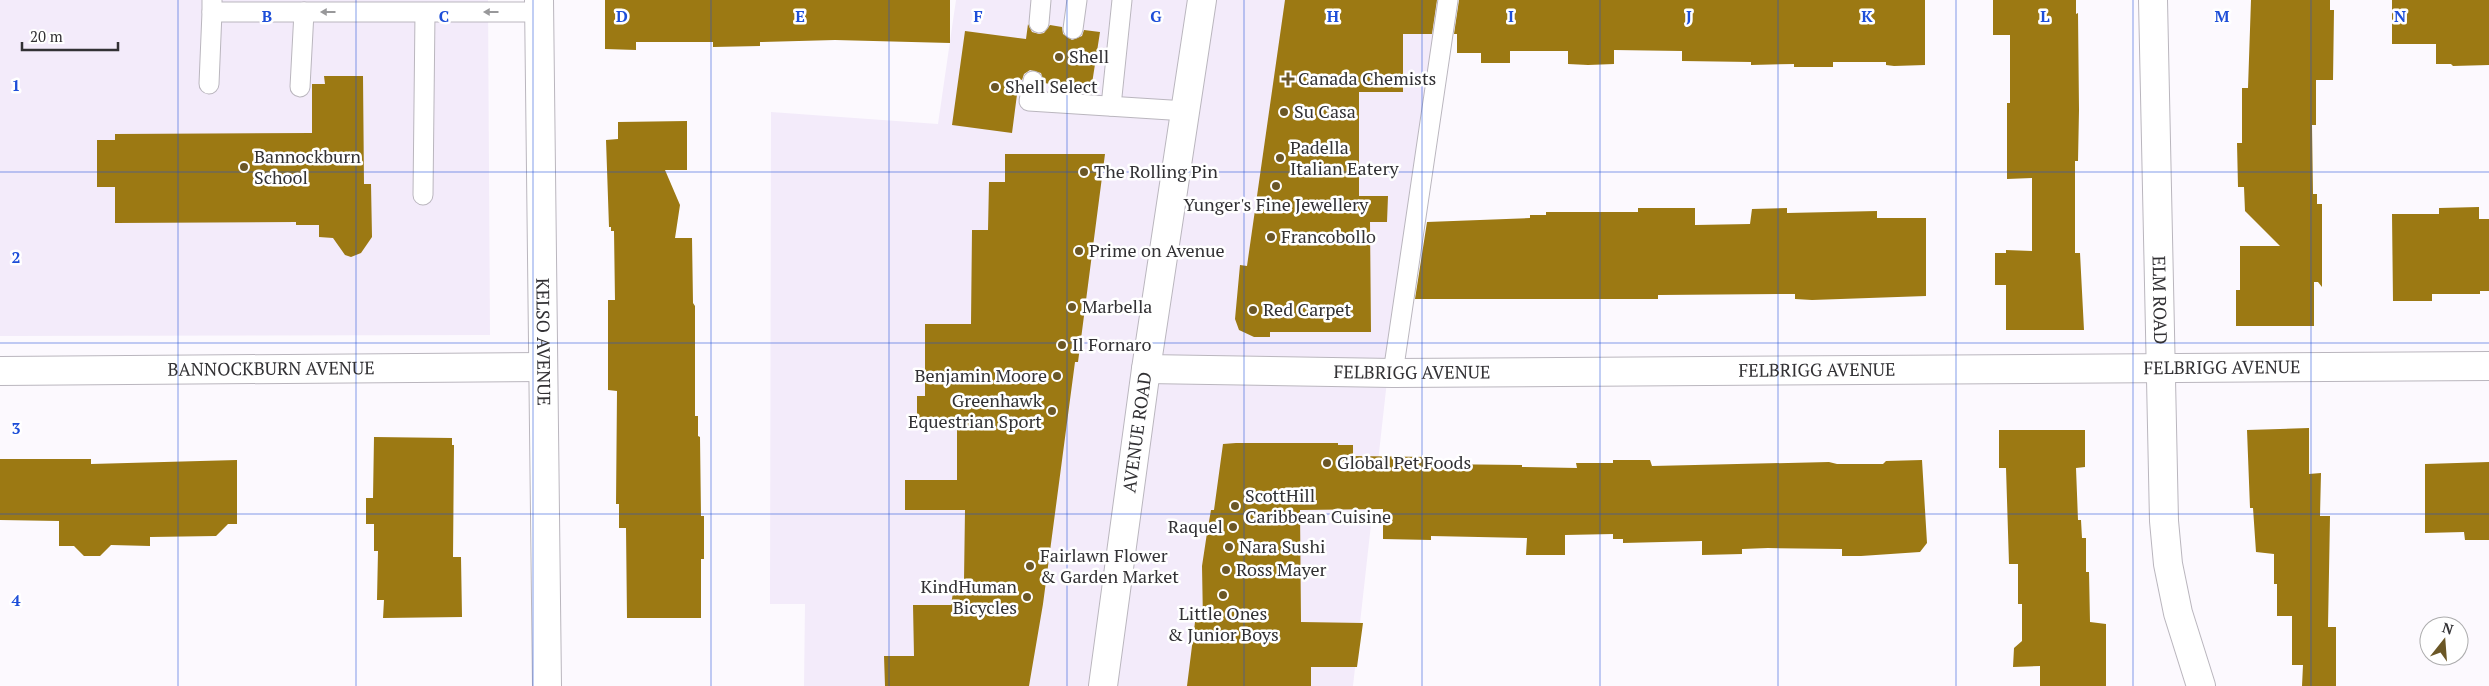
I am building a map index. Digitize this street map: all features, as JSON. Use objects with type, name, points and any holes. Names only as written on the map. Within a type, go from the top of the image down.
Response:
[{"type":"street","name":"AVENUE ROAD","points":[[1103,686],[1146,369],[1202,0]]},
{"type":"street","name":"ELM ROAD","points":[[2153,0],[2163,367],[2164,521],[2168,564],[2178,612],[2201,686]]},
{"type":"street","name":"KELSO AVENUE","points":[[539,6],[547,686]]},
{"type":"street","name":"FELBRIGG AVENUE","points":[[1146,369],[1393,373],[2489,366]]},
{"type":"street","name":"BANNOCKBURN AVENUE","points":[[0,371],[543,367]]},
{"type":"lane","points":[[1039,23],[1041,0]]},
{"type":"lane","points":[[1074,28],[1077,0]]},
{"type":"lane","points":[[1111,106],[1122,0]]},
{"type":"lane","points":[[1393,373],[1448,0]]},
{"type":"lane","points":[[209,84],[212,6],[304,12],[425,13],[539,6]]},
{"type":"lane","points":[[300,87],[304,12]]},
{"type":"lane","points":[[423,195],[425,13]]},
{"type":"lane","points":[[1033,81],[1029,101],[1064,95],[1111,106],[1186,110]]},
{"type":"shaded area","name":"Bannockburn School","points":[[0,0],[488,0],[490,335],[0,336]]},
{"type":"shaded area","points":[[956,0],[1449,0],[1391,345],[1353,686],[804,686],[805,604],[770,604],[771,112],[938,124]]},
{"type":"building","points":[[605,0],[950,0],[950,43],[835,40],[760,42],[760,46],[713,47],[713,42],[636,42],[636,50],[605,49]]},
{"type":"building","points":[[1285,0],[1437,0],[1432,34],[1403,34],[1403,92],[1359,92],[1359,196],[1388,196],[1387,222],[1370,222],[1371,332],[1270,332],[1270,337],[1254,337],[1239,330],[1235,319],[1240,265],[1247,266]]},
{"type":"building","points":[[1459,0],[1925,0],[1925,65],[1894,66],[1886,65],[1886,62],[1833,62],[1833,67],[1794,67],[1794,64],[1751,65],[1751,62],[1682,61],[1682,51],[1614,50],[1614,64],[1568,64],[1568,51],[1510,51],[1510,63],[1481,63],[1481,53],[1457,53],[1457,34],[1454,34]]},
{"type":"building","points":[[1993,0],[2076,0],[2076,14],[2078,13],[2079,110],[2078,161],[2075,161],[2075,253],[2080,253],[2084,330],[2006,330],[2006,285],[1995,285],[1995,253],[2006,253],[2006,250],[2032,251],[2032,178],[2007,179],[2007,103],[2010,103],[2010,35],[1993,35]]},
{"type":"building","points":[[2251,0],[2330,0],[2330,10],[2334,10],[2333,80],[2316,80],[2316,125],[2312,125],[2313,194],[2317,194],[2317,204],[2322,204],[2322,287],[2318,282],[2314,282],[2314,326],[2236,326],[2236,290],[2240,290],[2240,246],[2280,246],[2245,211],[2244,187],[2238,187],[2237,143],[2242,143],[2242,88],[2248,88]]},
{"type":"building","points":[[2392,0],[2489,0],[2489,65],[2453,66],[2451,64],[2436,64],[2436,44],[2392,44]]},
{"type":"building","points":[[1028,24],[1032,32],[1039,34],[1044,33],[1050,25],[1062,27],[1063,34],[1072,40],[1082,36],[1084,30],[1100,32],[1091,90],[1044,83],[1041,73],[1030,70],[1024,74],[1022,80],[1019,79],[1012,133],[952,125],[965,31],[1026,39]]},
{"type":"building","points":[[324,76],[363,76],[364,184],[371,184],[372,237],[361,253],[351,257],[345,255],[333,238],[319,237],[319,225],[296,225],[296,222],[115,223],[115,187],[97,187],[97,140],[115,140],[115,134],[312,133],[312,84],[325,84]]},
{"type":"building","points":[[687,121],[687,170],[665,170],[680,205],[675,238],[692,238],[693,303],[695,306],[695,416],[698,416],[698,436],[700,437],[701,516],[704,516],[704,559],[701,559],[701,618],[627,618],[626,528],[619,528],[619,504],[616,504],[617,391],[608,390],[608,300],[615,300],[614,231],[611,231],[611,227],[609,227],[606,140],[618,139],[618,122]]},
{"type":"building","points":[[1005,154],[1105,154],[1078,362],[1075,362],[1043,604],[1029,686],[885,686],[884,656],[914,656],[913,605],[951,605],[955,580],[964,580],[965,510],[905,510],[905,480],[957,480],[957,421],[917,421],[917,396],[925,396],[925,324],[971,324],[972,230],[988,230],[989,182],[1005,182]]},
{"type":"building","points":[[2479,207],[2479,219],[2489,219],[2489,291],[2480,291],[2480,294],[2432,294],[2432,301],[2393,301],[2392,214],[2439,214],[2439,208]]},
{"type":"building","points":[[1638,208],[1695,208],[1695,225],[1750,224],[1752,209],[1787,208],[1787,213],[1877,211],[1877,218],[1926,218],[1926,296],[1812,300],[1795,299],[1795,294],[1658,295],[1658,299],[1415,299],[1427,222],[1530,218],[1530,215],[1546,215],[1546,212],[1638,212]]},
{"type":"building","points":[[2309,428],[2309,474],[2321,473],[2320,516],[2330,516],[2328,627],[2336,627],[2336,686],[2302,686],[2303,665],[2292,665],[2292,616],[2277,616],[2277,584],[2274,584],[2274,554],[2256,552],[2253,508],[2250,508],[2247,430]]},
{"type":"building","points":[[1999,430],[2085,430],[2085,467],[2076,468],[2078,520],[2081,520],[2082,538],[2086,538],[2086,572],[2089,572],[2090,622],[2106,624],[2106,686],[2040,686],[2040,666],[2013,667],[2014,648],[2022,641],[2022,604],[2018,604],[2018,564],[2009,564],[2006,468],[1999,468]]},
{"type":"building","points":[[374,437],[452,438],[452,445],[454,445],[453,557],[461,557],[462,617],[383,618],[384,600],[377,600],[378,551],[374,551],[374,524],[366,524],[366,498],[373,498]]},
{"type":"building","points":[[1338,443],[1338,445],[1353,445],[1353,456],[1431,457],[1431,464],[1522,465],[1522,467],[1577,468],[1576,463],[1613,463],[1613,460],[1650,460],[1652,466],[1829,462],[1837,464],[1883,464],[1886,461],[1922,460],[1927,543],[1920,552],[1861,556],[1842,556],[1842,549],[1768,548],[1742,549],[1742,554],[1702,555],[1702,541],[1623,543],[1623,539],[1613,539],[1613,534],[1565,535],[1565,555],[1526,555],[1527,538],[1431,536],[1431,540],[1383,539],[1383,509],[1300,510],[1301,622],[1363,623],[1357,667],[1311,667],[1311,686],[1187,686],[1195,622],[1203,622],[1202,566],[1211,510],[1214,510],[1223,444]]},
{"type":"building","points":[[0,459],[91,459],[91,464],[237,460],[237,524],[228,524],[216,536],[150,537],[150,546],[111,545],[100,556],[84,556],[74,546],[59,546],[59,521],[0,520]]},
{"type":"building","points":[[2489,462],[2489,540],[2465,540],[2464,532],[2425,533],[2425,464]]},
{"type":"place","name":"Shell","points":[[1059,57]]},
{"type":"place","name":"Canada Chemists","points":[[1288,79]]},
{"type":"place","name":"Shell Select","points":[[995,87]]},
{"type":"place","name":"Su Casa","points":[[1284,112]]},
{"type":"place","name":"Padella Italian Eatery","points":[[1280,158]]},
{"type":"place","name":"Bannockburn School","points":[[244,167]]},
{"type":"place","name":"The Rolling Pin","points":[[1084,172]]},
{"type":"place","name":"Yunger's Fine Jewellery","points":[[1276,186]]},
{"type":"place","name":"Francobollo","points":[[1271,237]]},
{"type":"place","name":"Prime on Avenue","points":[[1079,251]]},
{"type":"place","name":"Marbella","points":[[1072,307]]},
{"type":"place","name":"Red Carpet","points":[[1253,310]]},
{"type":"place","name":"Il Fornaro","points":[[1062,345]]},
{"type":"place","name":"Benjamin Moore","points":[[1057,376]]},
{"type":"place","name":"Greenhawk Equestrian Sport","points":[[1052,411]]},
{"type":"place","name":"Global Pet Foods","points":[[1327,463]]},
{"type":"place","name":"ScottHill Caribbean Cuisine","points":[[1235,506]]},
{"type":"place","name":"Raquel","points":[[1233,527]]},
{"type":"place","name":"Nara Sushi","points":[[1229,547]]},
{"type":"place","name":"Fairlawn Flower & Garden Market","points":[[1030,566]]},
{"type":"place","name":"Ross Mayer","points":[[1226,570]]},
{"type":"place","name":"Little Ones & Junior Boys","points":[[1223,595]]},
{"type":"place","name":"KindHuman Bicycles","points":[[1027,597]]}]
